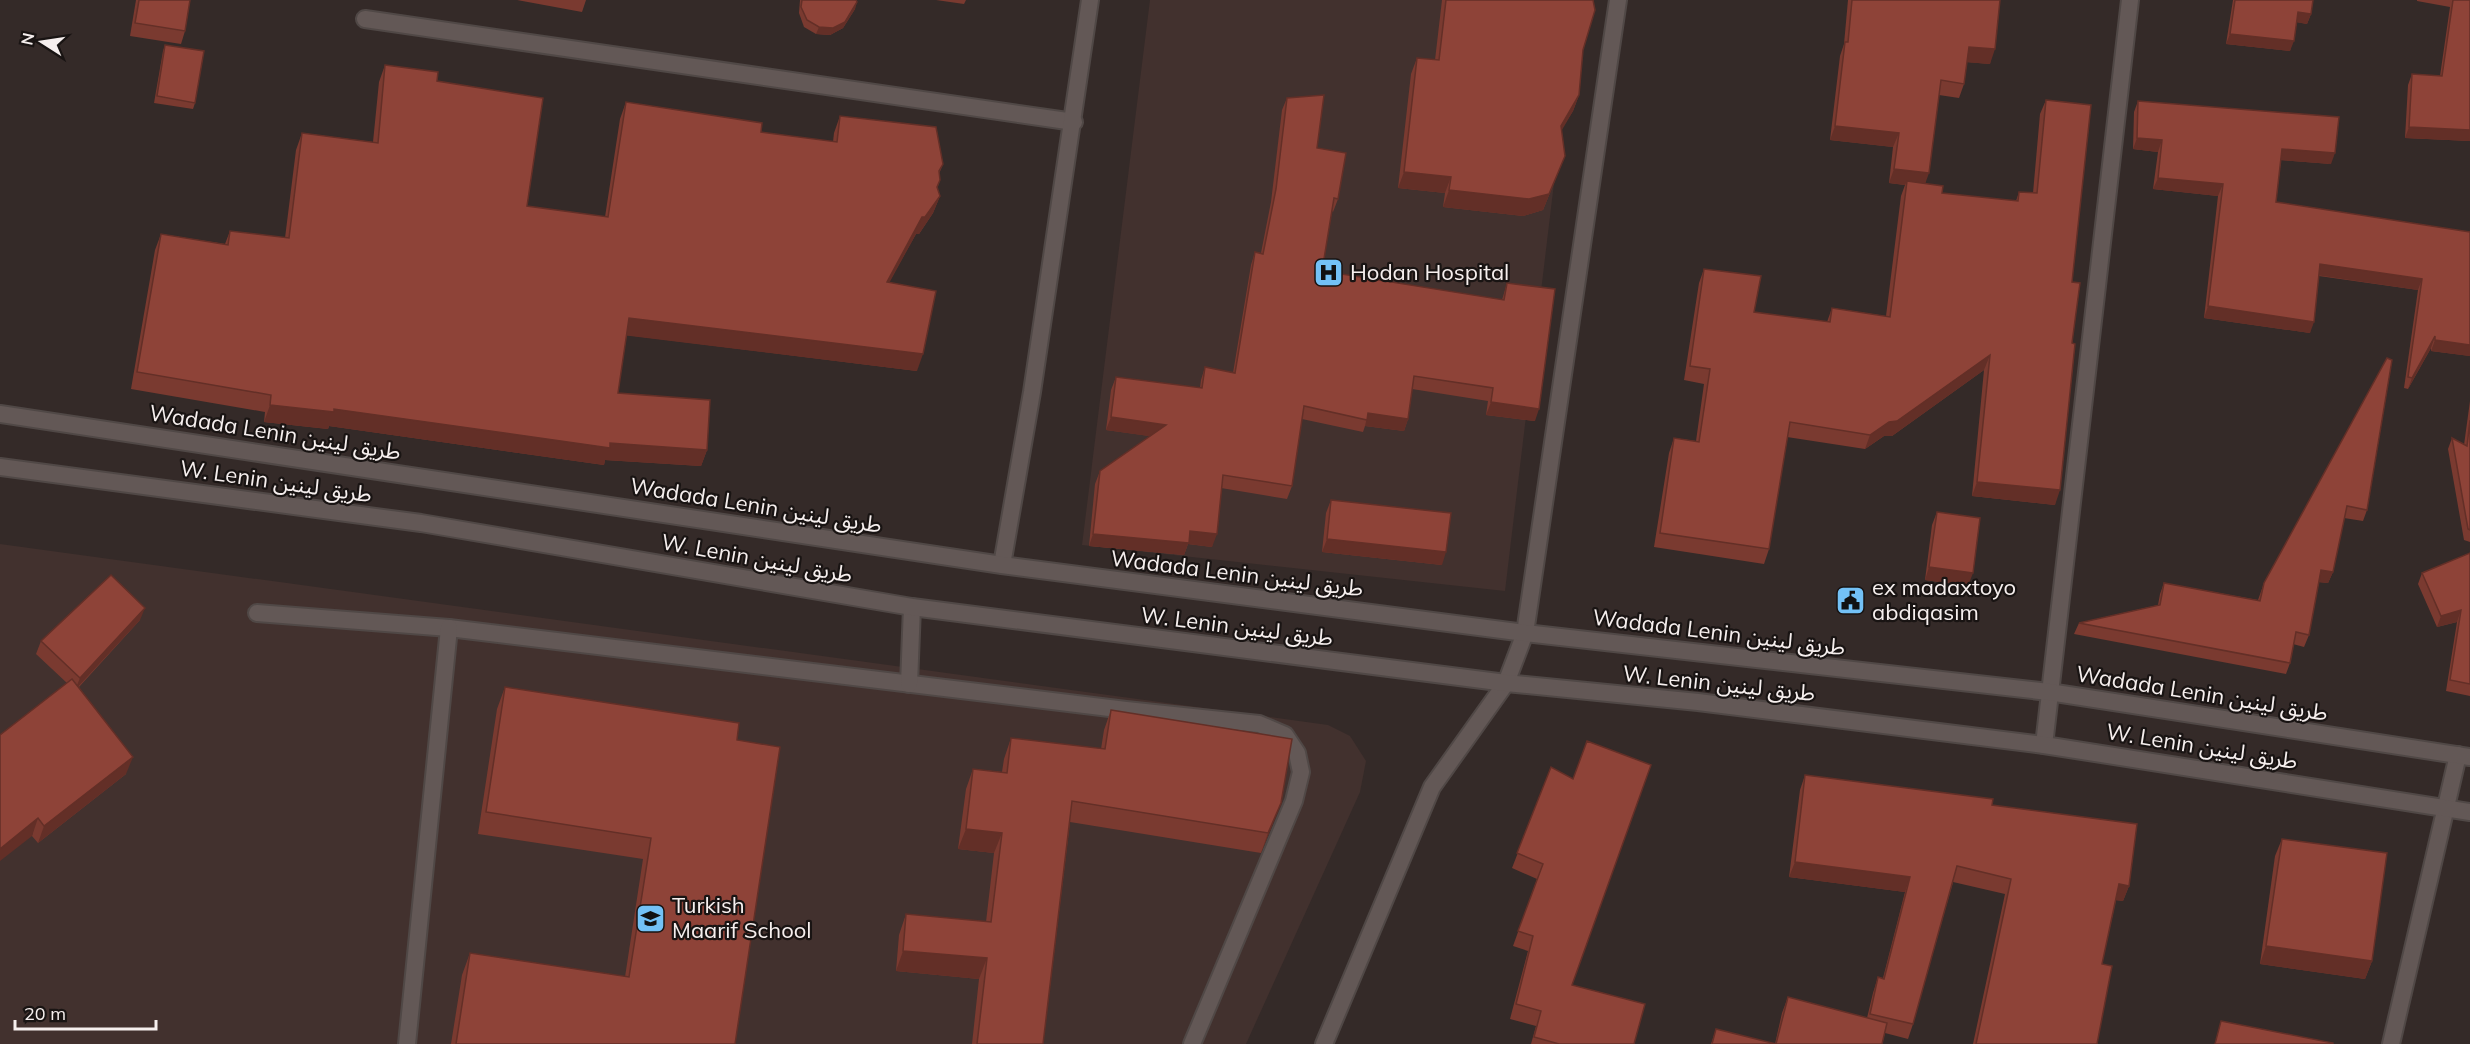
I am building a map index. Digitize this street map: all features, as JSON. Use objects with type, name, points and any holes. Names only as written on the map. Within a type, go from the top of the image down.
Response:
[{"type":"main road","points":[[1002,565],[1032,392],[1074,122],[1090,0]]},
{"type":"main road","points":[[1324,1044],[1432,787],[1506,683],[1525,633],[1618,0]]},
{"type":"main road","points":[[2044,745],[2130,0]]},
{"type":"main road","points":[[365,19],[1074,122]]},
{"type":"main road","name":"Wadada Lenin طريق لينين","points":[[0,414],[1002,565],[1525,633],[2049,692],[2464,756]]},
{"type":"main road","name":"W. Lenin طريق لينين","points":[[0,466],[421,523],[912,607],[1506,683],[1698,702],[2044,745],[2470,812]]},
{"type":"main road","points":[[909,684],[912,607]]},
{"type":"main road","points":[[257,613],[449,628],[1259,724],[1284,735],[1298,753],[1301,772],[1294,801],[1192,1044]]},
{"type":"main road","points":[[407,1044],[449,628]]},
{"type":"main road","points":[[2391,1044],[2446,807],[2464,756]]},
{"type":"shaded area","name":"Hodan Hospital","points":[[1150,0],[1576,0],[1505,591],[1082,545]]},
{"type":"shaded area","name":"Turkish Maarif School","points":[[0,544],[1328,725],[1350,736],[1366,761],[1360,792],[1246,1044],[0,1044]]},
{"type":"building","points":[[139,0],[190,0],[185,31],[135,23]]},
{"type":"building","points":[[802,0],[856,0],[857,2],[845,22],[833,28],[819,27],[807,20],[801,7]]},
{"type":"building","points":[[1446,0],[1593,0],[1595,10],[1583,50],[1579,95],[1561,126],[1565,156],[1549,194],[1529,199],[1449,190],[1451,177],[1404,172],[1417,58],[1439,60]]},
{"type":"building","points":[[1852,0],[2000,0],[1995,49],[1969,47],[1964,84],[1941,80],[1929,173],[1894,169],[1899,133],[1835,126]]},
{"type":"building","points":[[2235,0],[2313,0],[2311,14],[2298,12],[2294,41],[2230,34]]},
{"type":"building","points":[[2453,0],[2470,0],[2470,130],[2409,127],[2412,74],[2442,76]]},
{"type":"building","points":[[165,45],[204,51],[195,103],[157,96]]},
{"type":"building","points":[[385,65],[438,72],[437,81],[543,98],[527,206],[608,217],[626,102],[762,123],[761,132],[837,142],[840,116],[936,127],[943,164],[939,171],[940,180],[937,187],[940,196],[925,217],[922,217],[887,282],[936,291],[923,354],[629,318],[618,393],[710,400],[707,450],[610,443],[610,448],[334,409],[334,412],[270,405],[271,395],[137,372],[161,234],[228,245],[230,231],[289,238],[302,133],[378,143]]},
{"type":"building","points":[[1324,95],[1317,148],[1346,153],[1338,199],[1334,198],[1322,271],[1504,300],[1507,283],[1555,289],[1539,409],[1491,402],[1493,388],[1414,376],[1408,419],[1368,413],[1367,420],[1304,406],[1292,486],[1223,475],[1217,534],[1190,531],[1189,543],[1093,534],[1100,471],[1166,425],[1111,417],[1116,377],[1202,388],[1205,367],[1235,373],[1255,252],[1263,254],[1276,189],[1287,98]]},
{"type":"building","points":[[2046,100],[2091,105],[2072,282],[2080,283],[2072,343],[2075,344],[2060,490],[1977,482],[1990,355],[1897,421],[1889,422],[1870,435],[1790,422],[1769,549],[1660,533],[1674,438],[1699,442],[1710,369],[1690,366],[1704,269],[1761,276],[1754,312],[1830,322],[1832,308],[1890,317],[1907,181],[1943,186],[1942,193],[2018,201],[2019,192],[2037,193]]},
{"type":"building","points":[[2138,101],[2339,117],[2335,153],[2282,149],[2276,202],[2470,232],[2470,345],[2435,340],[2435,336],[2412,378],[2408,377],[2422,279],[2320,264],[2314,322],[2208,306],[2223,184],[2158,178],[2162,140],[2137,138]]},
{"type":"building","points":[[2387,358],[2392,360],[2367,510],[2347,506],[2333,572],[2321,570],[2309,635],[2296,632],[2290,663],[2079,623],[2160,605],[2164,583],[2260,601],[2264,583]]},
{"type":"building","points":[[2470,420],[2470,530],[2452,438],[2467,446]]},
{"type":"building","points":[[1331,500],[1451,513],[1446,552],[1327,539]]},
{"type":"building","points":[[1937,512],[1980,518],[1973,573],[1929,567]]},
{"type":"building","points":[[2470,553],[2470,684],[2450,680],[2461,610],[2441,616],[2422,573]]},
{"type":"building","points":[[111,575],[145,608],[80,678],[41,641]]},
{"type":"building","points":[[72,679],[133,757],[44,826],[38,818],[0,849],[0,735]]},
{"type":"building","points":[[505,687],[739,723],[737,740],[780,747],[735,1044],[456,1044],[470,953],[629,977],[651,838],[486,812]]},
{"type":"building","points":[[1111,710],[1292,739],[1281,803],[1268,833],[1072,801],[1043,1044],[977,1044],[987,958],[903,951],[906,914],[991,922],[1002,833],[966,829],[973,769],[1007,773],[1011,738],[1105,749]]},
{"type":"building","points":[[1587,741],[1651,765],[1572,985],[1645,1004],[1634,1044],[1559,1044],[1534,1037],[1541,1011],[1516,1004],[1533,936],[1518,931],[1543,864],[1517,853],[1551,767],[1573,779]]},
{"type":"building","points":[[1805,775],[1993,799],[1992,805],[2137,824],[2129,886],[2119,884],[2102,964],[2112,966],[2097,1044],[1976,1044],[2011,879],[1957,866],[1913,1024],[1870,1014],[1878,977],[1884,979],[1910,877],[1795,862]]},
{"type":"building","points":[[2282,839],[2387,853],[2372,961],[2266,946]]},
{"type":"building","points":[[1788,997],[1887,1023],[1882,1044],[1776,1044]]},
{"type":"building","points":[[2221,1021],[2333,1043],[2333,1044],[2215,1044]]},
{"type":"building","points":[[1716,1029],[1776,1044],[1712,1044]]},
{"type":"place","name":"Hodan Hospital","points":[[1329,272]]},
{"type":"place","name":"ex madaxtoyo abdiqasim","points":[[1851,600]]},
{"type":"place","name":"Turkish Maarif School","points":[[651,918]]}]
